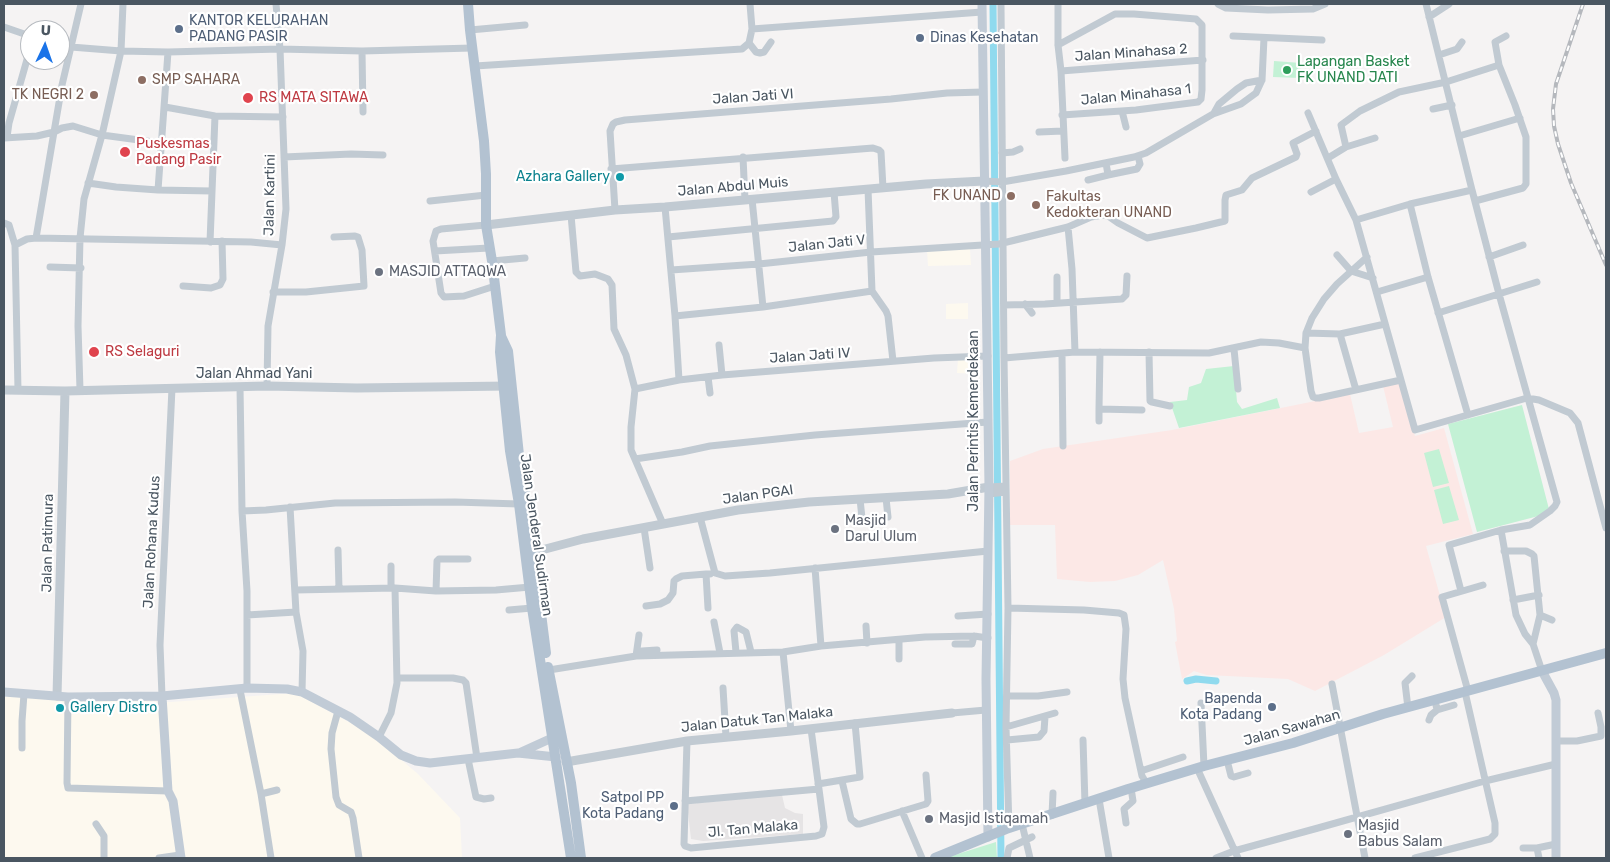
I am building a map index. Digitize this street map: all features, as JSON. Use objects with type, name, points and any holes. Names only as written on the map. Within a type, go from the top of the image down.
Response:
[{"type":"main road","name":"Jalan Jenderal Sudirman","points":[[468,4],[482,116],[486,174],[486,225],[501,335],[500,352],[507,386],[512,467],[571,858]]},
{"type":"main road","name":"Jalan Perintis Kemerdekaan","points":[[982,8],[988,244],[988,422],[997,490],[988,551],[986,710],[990,836]]},
{"type":"main road","points":[[507,386],[534,552],[549,670],[581,858]]},
{"type":"main road","name":"Jalan Sawahan","points":[[935,858],[1007,829],[1131,788],[1293,743],[1408,708],[1436,705],[1466,691],[1606,653]]},
{"type":"main road","points":[[1542,671],[1555,696],[1556,858]]},
{"type":"main road","points":[[4,692],[68,697],[162,696],[271,688],[302,692],[350,717],[401,755],[416,762],[430,763],[518,753],[556,757]]},
{"type":"main road","points":[[162,696],[168,791],[173,801],[180,857]]},
{"type":"main road","points":[[518,753],[552,738]]},
{"type":"street","points":[[36,238],[54,132],[81,4]]},
{"type":"street","points":[[80,390],[78,326],[81,268],[80,238],[84,199],[102,135],[120,51],[123,4]]},
{"type":"street","name":"Jalan Kartini","points":[[267,386],[268,326],[282,245],[286,209],[280,49],[276,4]]},
{"type":"street","points":[[475,66],[742,49],[749,43],[752,29],[750,4]]},
{"type":"street","points":[[1001,4],[1001,244],[1004,358],[997,490],[1008,608],[1007,829]]},
{"type":"street","points":[[1058,4],[1058,45],[1065,158]]},
{"type":"street","points":[[1218,4],[1226,8],[1245,10],[1268,10],[1325,4]]},
{"type":"street","points":[[1426,4],[1474,200],[1557,504],[1530,525],[1501,530],[1449,545],[1461,591]]},
{"type":"street","points":[[1429,17],[1449,4]]},
{"type":"street","points":[[752,29],[982,8]]},
{"type":"street","points":[[1058,45],[1115,14],[1196,19],[1202,25],[1202,60]]},
{"type":"street","points":[[470,30],[525,25]]},
{"type":"street","points":[[4,28],[20,33]]},
{"type":"street","points":[[1233,36],[1322,40]]},
{"type":"street","points":[[1474,200],[1525,187],[1527,180],[1526,144],[1520,118],[1499,65],[1495,48],[1495,42],[1506,36]]},
{"type":"street","points":[[986,182],[1001,182],[1138,156],[1213,114],[1250,99],[1256,93],[1262,80],[1264,38]]},
{"type":"street","points":[[749,43],[756,52],[760,53],[764,52],[771,42]]},
{"type":"street","points":[[1439,54],[1457,49],[1462,42]]},
{"type":"street","points":[[71,47],[168,52],[280,49],[362,51],[472,48]]},
{"type":"street","points":[[362,51],[363,112]]},
{"type":"street","points":[[158,190],[168,52]]},
{"type":"street","name":"Jalan Minahasa 2","points":[[1061,71],[1202,60]]},
{"type":"street","name":"Jalan Minahasa 1","points":[[1062,115],[1122,111],[1198,102],[1202,94],[1202,60]]},
{"type":"street","points":[[1346,147],[1341,125],[1360,112],[1399,92],[1446,82],[1499,65]]},
{"type":"street","points":[[24,70],[5,138],[37,136],[73,126],[102,135],[161,142]]},
{"type":"street","points":[[1213,114],[1220,104],[1237,89],[1246,83],[1262,80]]},
{"type":"street","name":"Jalan Jati VI","points":[[615,210],[611,168],[610,130],[612,124],[625,120],[947,93],[983,92]]},
{"type":"street","points":[[1433,109],[1452,106]]},
{"type":"street","points":[[165,107],[215,116],[282,117]]},
{"type":"street","points":[[1122,111],[1126,127]]},
{"type":"street","points":[[1308,113],[1356,220],[1368,257],[1415,430],[1527,398],[1540,400],[1570,413],[1578,423],[1606,528]]},
{"type":"street","points":[[210,242],[215,116]]},
{"type":"street","points":[[1459,136],[1520,118]]},
{"type":"street","points":[[1039,132],[1063,131]]},
{"type":"street","name":"Jalan Jati V","points":[[671,270],[759,264],[871,252],[1001,244],[1068,227],[1091,217],[1103,215],[1147,238],[1223,222],[1226,218],[1226,195],[1242,190],[1252,178],[1296,158],[1297,154],[1293,143],[1316,131]]},
{"type":"street","points":[[1328,158],[1346,147],[1375,138]]},
{"type":"street","points":[[611,168],[877,148],[881,152],[883,188]]},
{"type":"street","points":[[1002,152],[1013,152],[1020,149]]},
{"type":"street","points":[[284,157],[351,154],[383,155]]},
{"type":"street","points":[[1088,180],[1137,169],[1140,164],[1138,156]]},
{"type":"street","points":[[743,157],[749,200],[756,228],[763,307]]},
{"type":"street","points":[[1106,163],[1108,175]]},
{"type":"street","points":[[1311,192],[1336,179]]},
{"type":"street","name":"Jalan Abdul Muis","points":[[486,225],[615,210],[868,189],[986,182]]},
{"type":"street","points":[[88,183],[158,190],[212,191]]},
{"type":"street","points":[[868,189],[872,291],[888,316],[893,361]]},
{"type":"street","points":[[1356,220],[1410,204],[1472,190]]},
{"type":"street","points":[[668,237],[833,221],[836,217],[834,192]]},
{"type":"street","points":[[430,201],[486,195]]},
{"type":"street","points":[[1410,204],[1428,277],[1468,415]]},
{"type":"street","points":[[665,207],[679,380]]},
{"type":"street","points":[[571,215],[576,272],[580,276],[595,274],[608,279],[612,285],[614,329],[626,355],[635,389],[630,444],[663,524]]},
{"type":"street","points":[[4,223],[9,225],[15,245],[18,390]]},
{"type":"street","points":[[486,225],[436,231],[434,241],[441,293],[444,297],[464,296],[495,286]]},
{"type":"street","points":[[1068,227],[1075,352]]},
{"type":"street","points":[[273,292],[306,292],[364,286],[362,250],[358,237],[334,238]]},
{"type":"street","points":[[15,245],[27,239],[36,238],[222,241],[282,245]]},
{"type":"street","points":[[183,286],[211,288],[220,285],[223,278],[222,241]]},
{"type":"street","points":[[1489,256],[1522,245]]},
{"type":"street","points":[[435,251],[489,248]]},
{"type":"street","points":[[1337,256],[1351,272],[1373,278]]},
{"type":"street","points":[[1368,257],[1324,299],[1312,318],[1306,333],[1305,348],[1311,391],[1313,397],[1320,398],[1400,380]]},
{"type":"street","points":[[492,261],[525,258]]},
{"type":"street","points":[[50,268],[81,268]]},
{"type":"street","points":[[1004,304],[1122,299],[1126,294],[1127,276]]},
{"type":"street","points":[[1057,277],[1057,303]]},
{"type":"street","points":[[1377,292],[1428,277]]},
{"type":"street","points":[[1438,313],[1537,282]]},
{"type":"street","points":[[675,316],[763,307],[872,291]]},
{"type":"street","points":[[1025,304],[1032,313]]},
{"type":"street","points":[[1306,333],[1340,334],[1385,324]]},
{"type":"street","points":[[1340,334],[1356,390]]},
{"type":"street","points":[[1004,358],[1075,352],[1200,353],[1234,349],[1261,342],[1279,342],[1305,348]]},
{"type":"street","points":[[719,345],[722,375]]},
{"type":"street","points":[[1234,349],[1238,389]]},
{"type":"street","points":[[1099,421],[1100,352]]},
{"type":"street","points":[[1149,352],[1150,400],[1170,406]]},
{"type":"street","points":[[1062,354],[1063,446]]},
{"type":"street","name":"Jalan Jati IV","points":[[635,389],[679,380],[722,375],[893,361],[988,356]]},
{"type":"street","points":[[708,377],[710,393]]},
{"type":"street","name":"Jalan Ahmad Yani","points":[[4,390],[267,386],[376,388],[507,386]]},
{"type":"street","points":[[240,387],[242,511],[247,615],[244,689],[271,858]]},
{"type":"street","name":"Jalan Rohana Kudus","points":[[162,696],[160,645],[172,388]]},
{"type":"street","name":"Jalan Patimura","points":[[57,696],[65,390]]},
{"type":"street","points":[[1100,409],[1142,410]]},
{"type":"street","points":[[635,459],[710,446],[806,436],[988,422]]},
{"type":"street","name":"Jalan PGAI","points":[[534,552],[584,539],[738,510],[810,502],[997,490]]},
{"type":"street","points":[[886,498],[888,517]]},
{"type":"street","points":[[860,499],[862,518]]},
{"type":"street","points":[[242,511],[335,503],[455,502],[519,504]]},
{"type":"street","points":[[290,507],[294,590],[303,651],[302,692]]},
{"type":"street","points":[[700,518],[715,573]]},
{"type":"street","points":[[644,528],[650,568]]},
{"type":"street","points":[[1501,530],[1512,600],[1521,626],[1533,644],[1542,671]]},
{"type":"street","points":[[338,550],[340,589]]},
{"type":"street","points":[[646,606],[660,604],[668,600],[673,593],[674,581],[682,576],[715,573],[725,576],[770,574],[988,551]]},
{"type":"street","points":[[1504,551],[1526,551],[1532,554],[1539,595],[1540,615],[1533,644]]},
{"type":"street","points":[[436,591],[437,561],[439,559],[468,559]]},
{"type":"street","points":[[379,737],[394,705],[398,678],[391,566]]},
{"type":"street","points":[[815,568],[821,646]]},
{"type":"street","points":[[706,574],[708,608]]},
{"type":"street","points":[[1415,858],[1490,839],[1493,837],[1495,830],[1466,691],[1442,598],[1443,596],[1483,585]]},
{"type":"street","points":[[294,590],[393,588],[436,591],[496,590],[530,587]]},
{"type":"street","points":[[1512,600],[1539,595]]},
{"type":"street","points":[[509,610],[532,608]]},
{"type":"street","points":[[1008,608],[1084,610],[1124,615],[1126,629],[1124,688],[1141,771],[1147,784]]},
{"type":"street","points":[[247,615],[296,612]]},
{"type":"street","points":[[958,616],[988,614]]},
{"type":"street","points":[[1540,615],[1552,620]]},
{"type":"street","points":[[714,622],[720,653]]},
{"type":"street","points":[[866,626],[868,643]]},
{"type":"street","points":[[736,652],[734,631],[738,627],[746,632],[751,652]]},
{"type":"street","points":[[637,654],[639,635]]},
{"type":"street","points":[[637,654],[783,652],[821,646],[899,640],[974,636],[988,638]]},
{"type":"street","points":[[955,644],[972,644],[974,636]]},
{"type":"street","points":[[899,640],[899,659]]},
{"type":"street","points":[[549,670],[657,650]]},
{"type":"street","points":[[783,652],[791,731]]},
{"type":"street","points":[[1408,708],[1405,683],[1412,676]]},
{"type":"street","points":[[398,678],[453,678],[466,683],[476,797],[492,798]]},
{"type":"street","points":[[1332,684],[1365,858]]},
{"type":"street","points":[[723,688],[726,737]]},
{"type":"street","points":[[1008,696],[1038,696],[1068,692]]},
{"type":"street","points":[[22,748],[24,694]]},
{"type":"street","points":[[68,697],[68,788],[168,791]]},
{"type":"street","points":[[1201,703],[1201,767],[1238,858]]},
{"type":"street","points":[[1429,720],[1436,705],[1454,706]]},
{"type":"street","points":[[952,713],[986,710]]},
{"type":"street","points":[[338,711],[332,733],[331,749],[336,797],[339,805],[351,812],[360,858]]},
{"type":"street","name":"Jalan Datuk Tan Malaka","points":[[566,762],[687,741],[952,713]]},
{"type":"street","points":[[1006,727],[1055,713]]},
{"type":"street","points":[[1556,741],[1577,741],[1601,736],[1598,713]]},
{"type":"street","points":[[1007,740],[1039,738],[1044,731],[1045,717]]},
{"type":"street","points":[[685,801],[818,786],[857,778],[860,776],[855,724]]},
{"type":"street","name":"Jl. Tan Malaka","points":[[687,741],[684,844],[691,848],[822,834],[824,827],[811,729]]},
{"type":"street","points":[[1083,740],[1086,804]]},
{"type":"street","points":[[1141,771],[1183,757]]},
{"type":"street","points":[[1227,760],[1231,776],[1234,777],[1248,773]]},
{"type":"street","points":[[1216,858],[1234,851],[1485,781],[1556,764]]},
{"type":"street","points":[[842,781],[852,819],[856,824],[860,824],[902,811],[912,810],[927,803],[926,775]]},
{"type":"street","points":[[1126,823],[1124,808],[1133,801],[1131,788]]},
{"type":"street","points":[[261,794],[277,790]]},
{"type":"street","points":[[1052,815],[1053,793]]},
{"type":"street","points":[[1100,799],[1109,858]]},
{"type":"street","points":[[902,811],[922,858]]},
{"type":"street","points":[[96,824],[104,836],[104,858]]},
{"type":"street","points":[[1022,824],[1028,839],[1030,858]]},
{"type":"street","points":[[1007,858],[1009,848],[1028,839]]},
{"type":"street","points":[[1523,848],[1537,848],[1556,844]]},
{"type":"street","points":[[1537,848],[1539,858]]},
{"type":"street","points":[[159,858],[180,857]]},
{"type":"shaded area","points":[[970,249],[971,265],[928,266],[927,250]]},
{"type":"shaded area","points":[[968,303],[968,319],[946,319],[946,304]]},
{"type":"shaded area","points":[[958,358],[978,360],[976,374],[957,373]]},
{"type":"shaded area","points":[[1400,382],[1415,436],[1444,428],[1473,534],[1426,546],[1446,617],[1384,655],[1315,691],[1288,679],[1207,675],[1194,671],[1182,679],[1175,642],[1177,641],[1174,609],[1163,560],[1138,575],[1115,581],[1090,582],[1057,579],[1055,525],[1010,525],[1010,461],[1043,449],[1172,430],[1350,394],[1359,433],[1393,427],[1383,386]]},
{"type":"shaded area","points":[[295,693],[371,734],[418,774],[460,818],[462,858],[4,858],[4,696],[171,702]]},
{"type":"shaded area","points":[[782,795],[785,808],[795,813],[803,814],[803,834],[703,841],[691,839],[687,804]]},
{"type":"green space","name":"Lapangan Basket FK UNAND JATI","points":[[1274,61],[1301,63],[1300,78],[1273,77]]},
{"type":"green space","points":[[1234,366],[1237,402],[1242,409],[1277,398],[1280,408],[1179,428],[1170,402],[1187,400],[1189,387],[1201,383],[1206,369]]},
{"type":"green space","points":[[1522,405],[1550,513],[1477,532],[1448,424]]},
{"type":"green space","points":[[1439,449],[1449,483],[1433,487],[1424,453]]},
{"type":"green space","points":[[1449,486],[1459,520],[1443,524],[1434,490]]},
{"type":"green space","points":[[996,842],[997,858],[945,858]]},
{"type":"waterway","points":[[993,4],[1001,858]]},
{"type":"waterway","points":[[1187,681],[1196,679],[1216,681]]},
{"type":"railway","points":[[1583,4],[1556,84],[1553,109],[1554,126],[1571,183],[1606,265]]},
{"type":"place","name":"KANTOR KELURAHAN PADANG PASIR","points":[[179,29]]},
{"type":"place","name":"Dinas Kesehatan","points":[[920,38]]},
{"type":"place","name":"Lapangan Basket FK UNAND JATI","points":[[1287,70]]},
{"type":"place","name":"SMP SAHARA","points":[[142,80]]},
{"type":"place","name":"TK NEGRI 2","points":[[94,95]]},
{"type":"place","name":"RS MATA SITAWA","points":[[248,98]]},
{"type":"place","name":"Puskesmas Padang Pasir","points":[[125,152]]},
{"type":"place","name":"Azhara Gallery","points":[[620,177]]},
{"type":"place","name":"FK UNAND","points":[[1011,196]]},
{"type":"place","name":"Fakultas Kedokteran UNAND","points":[[1036,205]]},
{"type":"place","name":"MASJID ATTAQWA","points":[[379,272]]},
{"type":"place","name":"RS Selaguri","points":[[94,352]]},
{"type":"place","name":"Masjid Darul Ulum","points":[[835,529]]},
{"type":"place","name":"Bapenda Kota Padang","points":[[1272,707]]},
{"type":"place","name":"Gallery Distro","points":[[60,708]]},
{"type":"place","name":"Satpol PP Kota Padang","points":[[674,806]]},
{"type":"place","name":"Masjid Istiqamah","points":[[929,819]]},
{"type":"place","name":"Masjid Babus Salam","points":[[1348,834]]}]
